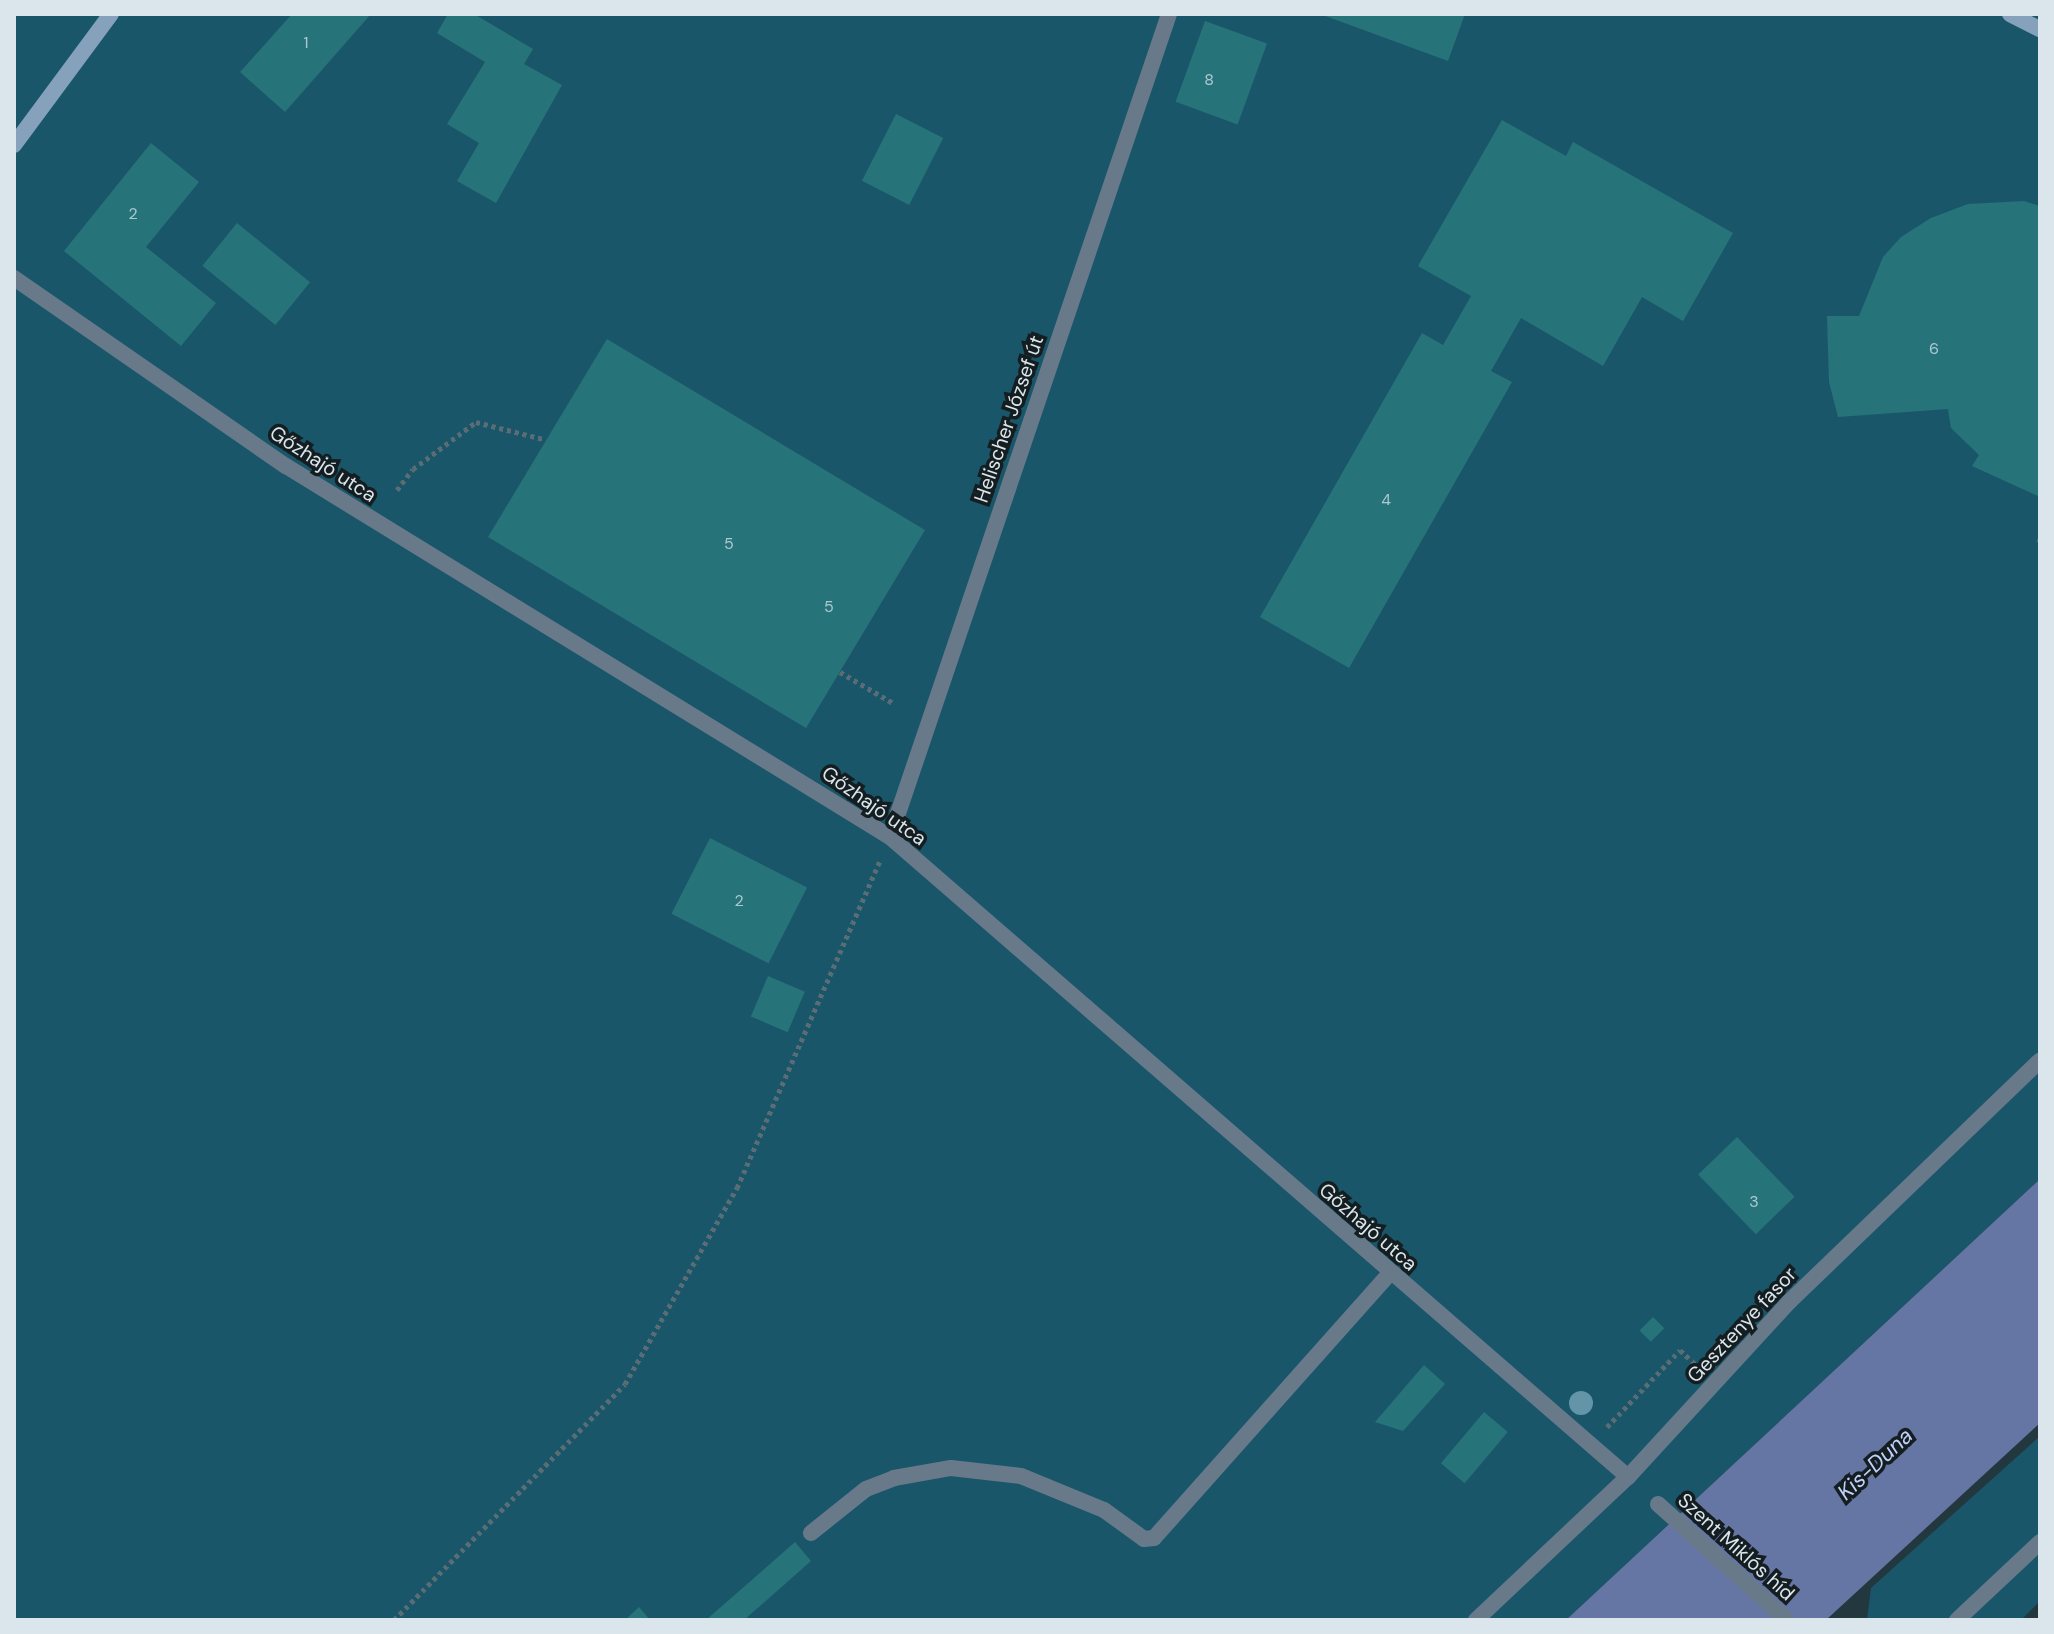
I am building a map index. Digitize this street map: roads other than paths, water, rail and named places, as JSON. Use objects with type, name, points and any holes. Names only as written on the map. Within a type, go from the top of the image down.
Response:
[{"type":"main road","points":[[14,145],[111,14]]},
{"type":"main road","points":[[2010,14],[2040,29]]},
{"type":"street","name":"Helischer József út","points":[[890,837],[1169,14]]},
{"type":"street","name":"Gőzhajó utca","points":[[14,278],[286,466],[890,837],[1628,1477]]},
{"type":"street","name":"Gesztenye fasor","points":[[1476,1620],[1628,1477],[1790,1301],[2040,1060]]},
{"type":"street","points":[[811,1533],[866,1489],[894,1478],[951,1468],[1021,1476],[1104,1510],[1144,1539],[1154,1538],[1390,1273]]},
{"type":"street","name":"Szent Miklós híd","points":[[1658,1504],[1787,1620]]},
{"type":"street","points":[[1957,1620],[2040,1542]]},
{"type":"water","name":"Kis-Duna","points":[[2040,1179],[2040,1423],[1826,1620],[1566,1620]]}]
